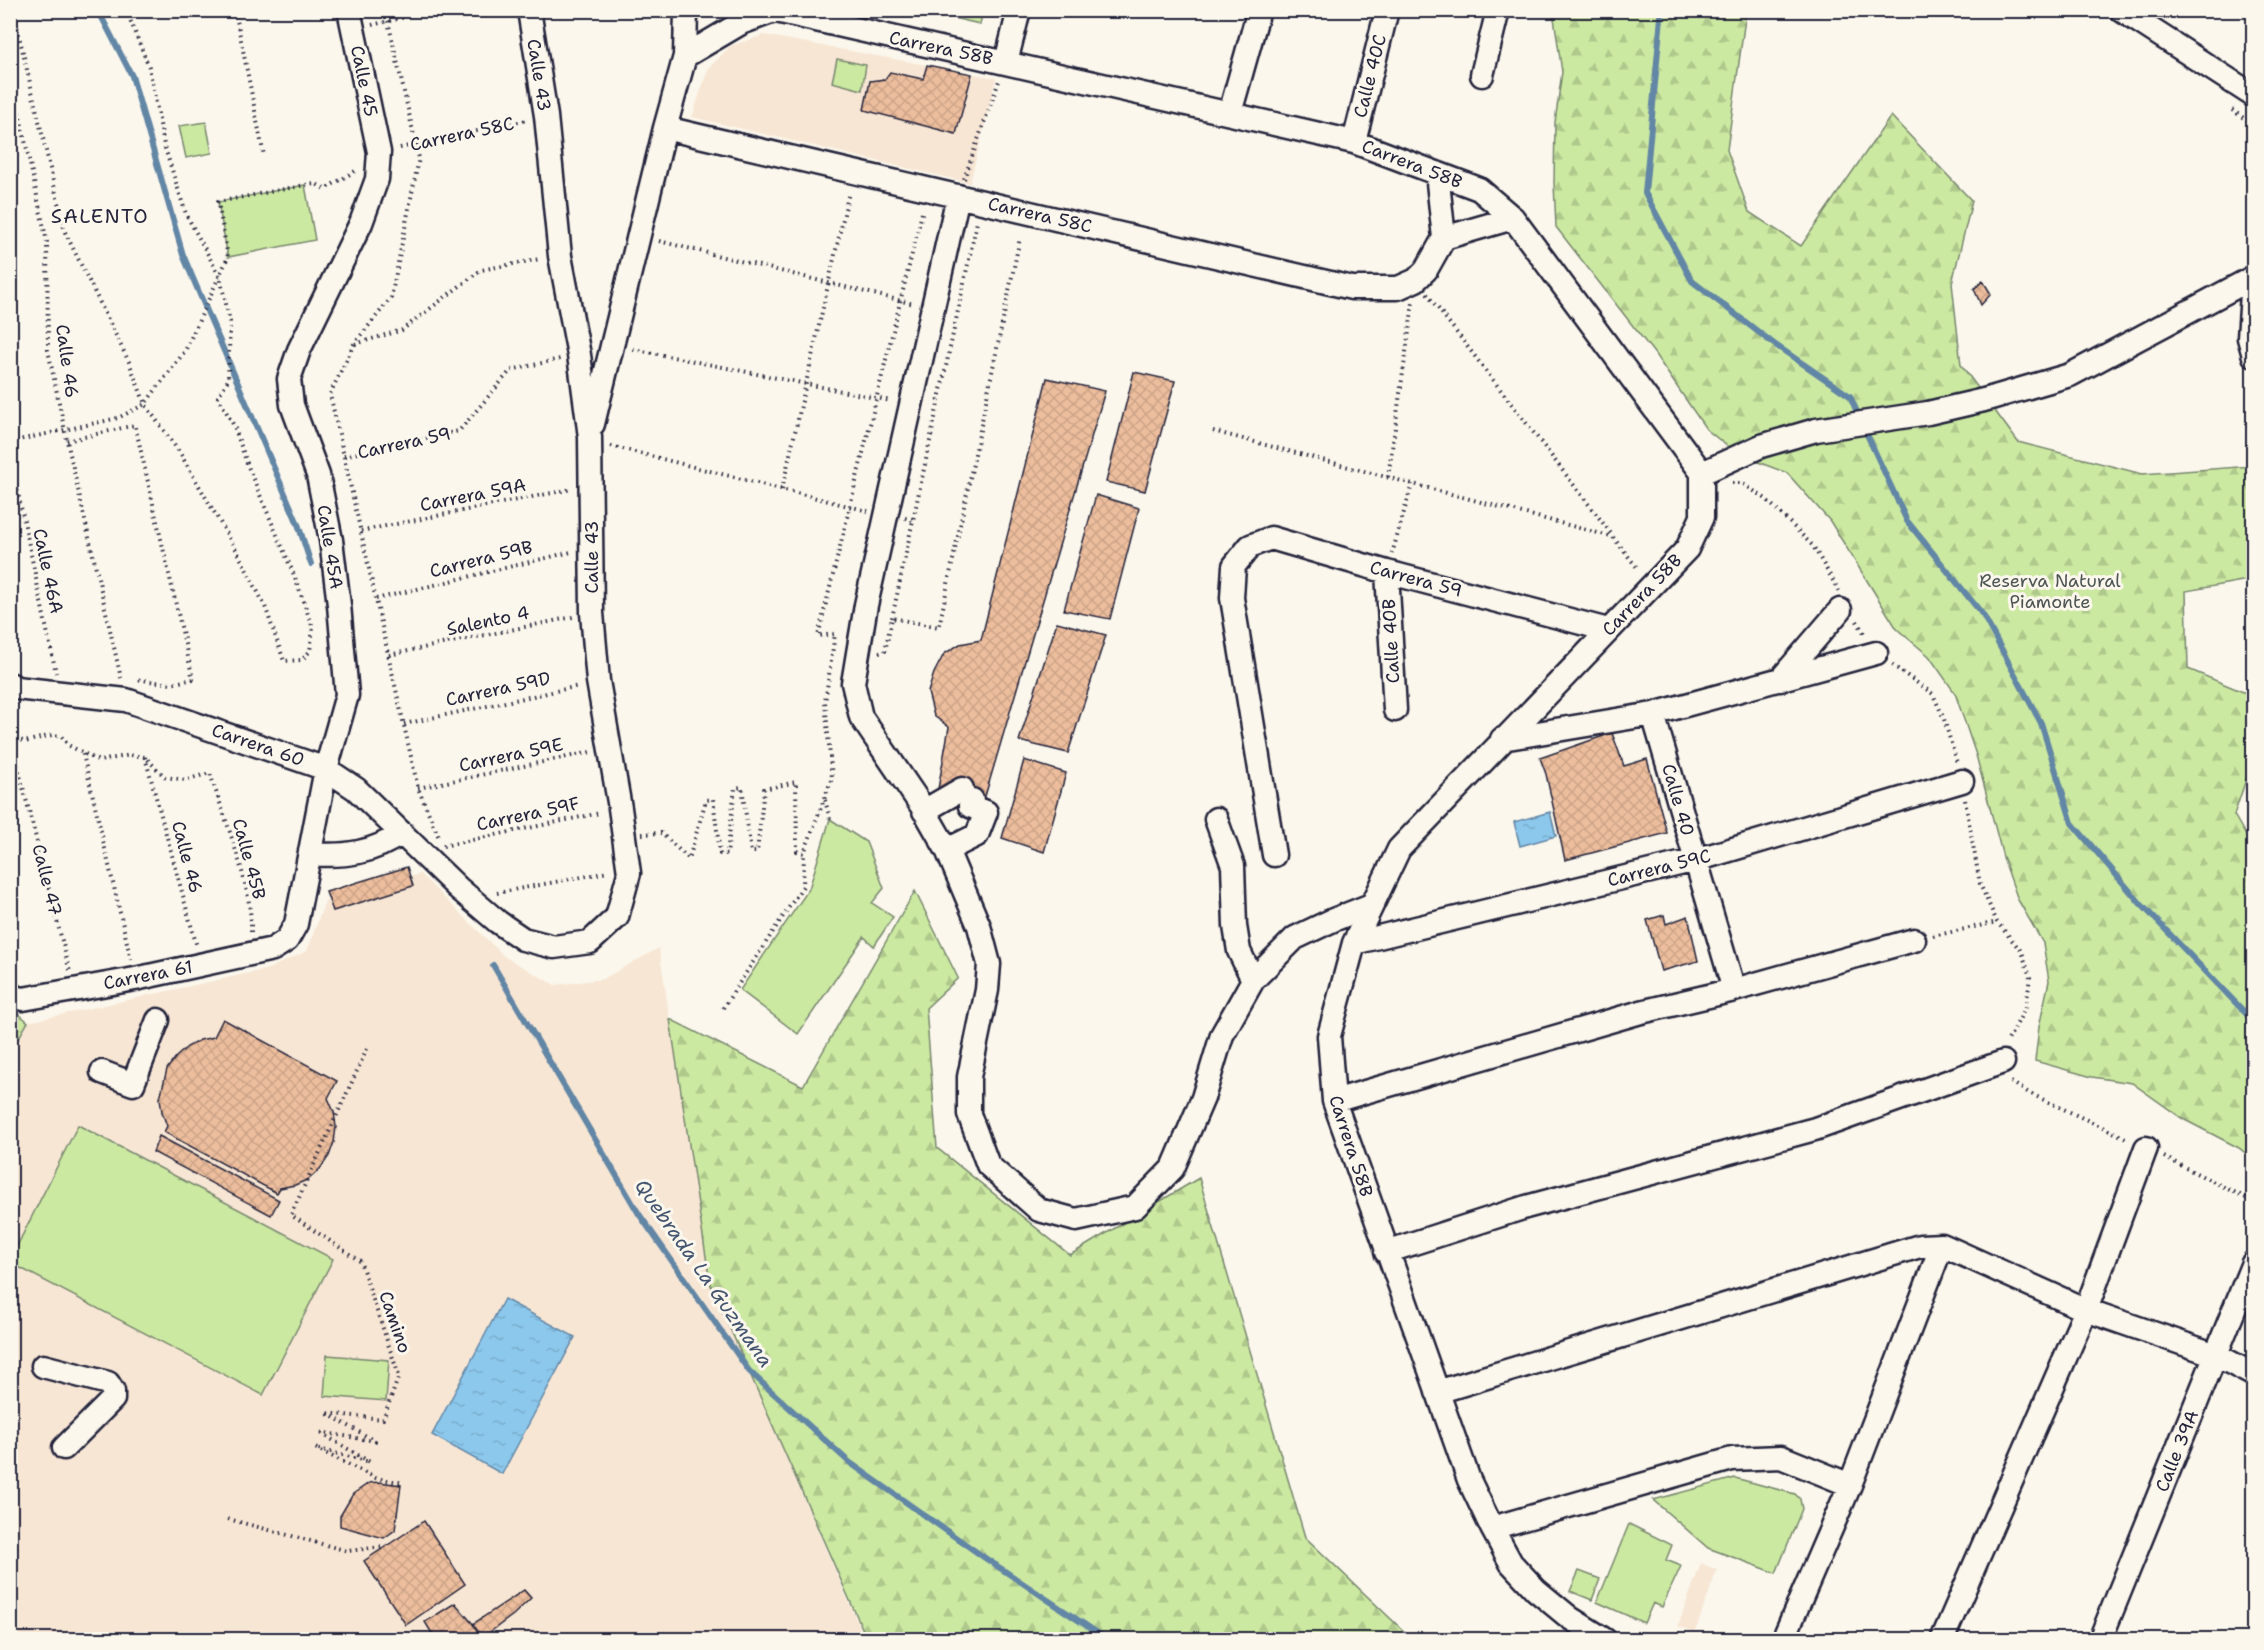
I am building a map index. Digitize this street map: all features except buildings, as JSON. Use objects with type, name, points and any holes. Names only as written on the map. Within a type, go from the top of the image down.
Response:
[{"type":"street","name":"Calle 43","points":[[458,888],[498,922],[523,939],[554,947],[590,942],[617,917],[629,873],[598,681],[592,613],[590,437],[579,355],[560,256],[546,116],[529,10]]},
{"type":"street","points":[[590,437],[665,128],[686,56],[686,10]]},
{"type":"street","points":[[1006,62],[1018,10]]},
{"type":"street","points":[[1230,113],[1259,10]]},
{"type":"street","name":"Calle 40C","points":[[1354,142],[1387,10]]},
{"type":"street","points":[[1482,75],[1498,10]]},
{"type":"street","points":[[2121,10],[2253,96]]},
{"type":"street","points":[[686,56],[741,23],[773,11]]},
{"type":"street","name":"Carrera 58B","points":[[773,11],[796,14],[1354,142],[1479,189],[1513,218],[1702,478],[1702,517],[1687,549],[1399,849],[1354,943],[1329,1036],[1334,1101],[1469,1480],[1511,1563],[1536,1590],[1570,1618],[1605,1640]]},
{"type":"street","name":"Calle 45","points":[[351,20],[379,152]]},
{"type":"street","name":"Carrera 58C","points":[[665,128],[1352,288],[1398,288],[1416,280]]},
{"type":"street","name":"Calle 45A","points":[[273,949],[287,940],[296,924],[326,769],[347,695],[331,540],[318,475],[292,405],[289,379],[298,350],[361,223],[377,179],[379,152]]},
{"type":"street","points":[[1416,280],[1426,270],[1444,238],[1437,173]]},
{"type":"street","points":[[958,196],[866,604],[853,683],[861,717],[947,850],[979,926],[989,964],[987,990],[969,1077],[969,1114],[988,1165],[1039,1210],[1076,1220],[1135,1207],[1173,1168],[1203,1098],[1222,1035],[1253,980],[1295,938],[1371,905]]},
{"type":"street","points":[[1444,238],[1513,218]]},
{"type":"street","points":[[1702,478],[1761,446],[1816,430],[1901,418],[1984,400],[2070,375],[2253,277]]},
{"type":"street","points":[[2253,277],[2249,338],[2253,356]]},
{"type":"street","name":"Carrera 59","points":[[1274,855],[1232,598],[1234,566],[1250,546],[1271,538],[1387,572],[1608,630]]},
{"type":"street","name":"Calle 40B","points":[[1387,572],[1395,710]]},
{"type":"street","points":[[1780,680],[1845,606]]},
{"type":"street","points":[[1503,739],[1653,714],[1876,653]]},
{"type":"street","name":"Carrera 60","points":[[13,686],[126,699],[326,769],[356,789],[458,888]]},
{"type":"street","name":"Calle 40","points":[[1653,714],[1734,990]]},
{"type":"street","name":"Carrera 59C","points":[[1354,943],[1696,860],[1962,781]]},
{"type":"street","points":[[924,812],[967,794],[970,806],[986,812],[977,835],[947,850]]},
{"type":"street","points":[[1216,819],[1233,866],[1235,926],[1239,951],[1253,980]]},
{"type":"street","points":[[310,854],[338,856],[363,852],[388,843],[402,833]]},
{"type":"street","points":[[1334,1101],[1641,1012],[1734,990],[1914,940]]},
{"type":"street","name":"Carrera 61","points":[[16,996],[74,990],[135,979],[273,949]]},
{"type":"street","points":[[102,1072],[133,1084],[158,1020]]},
{"type":"street","points":[[1386,1252],[1526,1207],[1815,1129],[2003,1062]]},
{"type":"street","points":[[1942,1640],[2086,1310],[2146,1148]]},
{"type":"street","points":[[1783,1640],[1850,1485],[1942,1245]]},
{"type":"street","points":[[1437,1392],[1920,1246],[1942,1245],[2086,1310],[2216,1355],[2253,1375]]},
{"type":"street","name":"Calle 39A","points":[[2100,1640],[2253,1263]]},
{"type":"street","points":[[43,1366],[108,1383],[113,1391],[113,1399],[64,1448]]},
{"type":"street","points":[[1492,1528],[1732,1459],[1781,1457],[1850,1485]]},
{"type":"path","points":[[13,10],[65,232],[129,362],[145,404],[180,453],[239,555],[265,606],[284,660],[302,660],[310,651],[313,628],[234,426],[218,397],[228,380],[230,322],[220,277],[186,214],[164,145],[149,67],[126,10]]},
{"type":"path","points":[[235,10],[264,156]]},
{"type":"path","points":[[383,10],[388,21],[419,158],[391,298],[354,344],[330,394],[418,788],[442,846],[451,854]]},
{"type":"path","points":[[351,20],[388,21],[435,10]]},
{"type":"path","points":[[958,196],[1006,62]]},
{"type":"path","name":"Calle 46","points":[[10,71],[47,242],[48,350],[126,699]]},
{"type":"path","name":"Carrera 58C","points":[[379,152],[546,116]]},
{"type":"path","points":[[10,441],[118,418],[145,404],[185,351],[228,257],[218,202],[305,185],[316,184],[325,189],[365,166],[379,152]]},
{"type":"path","points":[[782,490],[850,188]]},
{"type":"path","points":[[723,1008],[802,886],[804,853],[832,778],[825,702],[836,634],[818,636],[928,189]]},
{"type":"path","points":[[872,656],[885,651],[982,202]]},
{"type":"path","points":[[656,252],[661,230]]},
{"type":"path","points":[[892,618],[939,627],[1020,238]]},
{"type":"path","points":[[658,241],[901,301]]},
{"type":"path","points":[[354,344],[402,330],[481,270],[560,256]]},
{"type":"path","points":[[1388,477],[1416,280]]},
{"type":"path","points":[[1416,280],[1652,586]]},
{"type":"path","points":[[631,360],[636,338]]},
{"type":"path","points":[[633,349],[877,397]]},
{"type":"path","name":"Carrera 59","points":[[344,456],[459,431],[511,370],[579,355]]},
{"type":"path","points":[[67,441],[135,425],[193,680]]},
{"type":"path","points":[[1213,431],[1613,537]]},
{"type":"path","points":[[614,436],[611,447],[850,508]]},
{"type":"path","name":"Calle 46A","points":[[10,455],[60,692]]},
{"type":"path","points":[[1702,478],[1742,483],[1766,499],[1813,546],[1845,606],[1876,653],[1933,694],[1944,719],[1962,781],[1980,884],[1997,922],[2022,952],[2030,976],[2026,1007],[2004,1047],[2003,1062]]},
{"type":"path","points":[[1387,572],[1412,484]]},
{"type":"path","name":"Carrera 59A","points":[[361,531],[591,485]]},
{"type":"path","name":"Carrera 59B","points":[[376,599],[592,547]]},
{"type":"path","name":"Salento 4","points":[[389,656],[592,613]]},
{"type":"path","name":"Carrera 59D","points":[[404,724],[598,681]]},
{"type":"path","points":[[13,686],[14,719],[10,736],[25,742],[52,735],[61,736],[68,745],[99,761],[131,755],[145,757]]},
{"type":"path","name":"Calle 47","points":[[10,736],[74,990]]},
{"type":"path","name":"Carrera 59E","points":[[418,788],[610,748]]},
{"type":"path","points":[[83,753],[135,979]]},
{"type":"path","name":"Calle 46","points":[[145,757],[202,965]]},
{"type":"path","name":"Calle 45B","points":[[145,757],[165,777],[186,780],[210,773],[243,877],[252,920],[250,954]]},
{"type":"path","points":[[624,834],[661,834],[689,859],[706,800],[713,799],[720,854],[727,854],[735,788],[742,787],[751,852],[756,852],[764,789],[796,782],[797,851],[804,853]]},
{"type":"path","points":[[825,799],[830,819]]},
{"type":"path","name":"Carrera 59F","points":[[442,846],[620,808]]},
{"type":"path","points":[[495,893],[628,868]]},
{"type":"path","points":[[1914,940],[1997,922]]},
{"type":"path","name":"Camino","points":[[367,1049],[291,1215],[360,1261],[399,1376],[383,1419],[326,1413],[375,1441],[319,1432],[370,1462],[315,1448],[376,1478],[404,1483]]},
{"type":"path","points":[[228,1519],[348,1551],[381,1547]]},
{"type":"shaded area","points":[[764,35],[996,78],[970,183],[692,117],[708,69],[730,46]]},
{"type":"shaded area","points":[[420,874],[505,957],[555,985],[603,979],[659,948],[710,1283],[865,1639],[11,1639],[10,1051],[28,1022],[268,969],[307,951],[325,901]]},
{"type":"shaded area","points":[[1701,1563],[1717,1570],[1695,1632],[1678,1626]]},
{"type":"green space","points":[[983,10],[980,24],[922,11]]},
{"type":"green space","name":"Reserva Natural Piamonte","points":[[1553,11],[1746,11],[1727,150],[1749,212],[1801,246],[1891,116],[1972,201],[1952,283],[1961,365],[2018,442],[2142,474],[2253,466],[2253,579],[2186,591],[2188,669],[2253,696],[2253,759],[2234,815],[2253,848],[2253,1159],[2239,1148],[2183,1119],[2132,1083],[2092,1077],[2035,1061],[2039,1027],[2049,981],[2043,943],[2018,900],[2003,857],[1976,755],[1955,693],[1929,656],[1897,629],[1830,521],[1787,473],[1737,454],[1706,429],[1654,353],[1556,227],[1555,122],[1562,72]]},
{"type":"green space","points":[[837,59],[866,65],[862,90],[832,82]]},
{"type":"green space","points":[[206,122],[212,153],[186,158],[179,126]]},
{"type":"green space","points":[[305,185],[315,240],[228,257],[218,202]]},
{"type":"green space","points":[[830,819],[866,842],[884,888],[872,903],[893,917],[874,946],[864,937],[798,1034],[740,990],[809,889]]},
{"type":"green space","points":[[915,891],[958,978],[926,1008],[937,1148],[1070,1255],[1199,1178],[1305,1537],[1412,1639],[871,1640],[866,1637],[710,1283],[670,1019],[803,1086]]},
{"type":"green space","points":[[11,1007],[28,1022],[11,1051]]},
{"type":"green space","points":[[78,1125],[333,1259],[263,1395],[11,1263],[11,1258]]},
{"type":"green space","points":[[327,1355],[389,1360],[386,1401],[324,1396]]},
{"type":"green space","points":[[1735,1478],[1795,1494],[1800,1499],[1802,1509],[1776,1573],[1708,1548],[1653,1500]]},
{"type":"green space","points":[[1629,1524],[1672,1545],[1666,1560],[1681,1566],[1662,1607],[1653,1603],[1644,1623],[1597,1602]]},
{"type":"green space","points":[[1579,1571],[1600,1579],[1592,1600],[1570,1591]]},
{"type":"water","points":[[1550,812],[1556,836],[1520,846],[1514,822]]},
{"type":"water","points":[[504,1299],[575,1337],[502,1474],[432,1435]]},
{"type":"waterway","points":[[98,10],[132,76],[183,255],[298,524],[311,564]]},
{"type":"waterway","points":[[1660,10],[1645,193],[1692,281],[1774,344],[1850,396],[1860,419]]},
{"type":"waterway","points":[[1864,428],[1907,521],[1983,615],[2041,723],[2072,823],[2141,904],[2254,1022]]},
{"type":"waterway","name":"Quebrada La Guzmana","points":[[493,965],[639,1214],[749,1371],[849,1462],[985,1558],[1108,1640]]},
{"type":"district","name":"SALENTO","points":[[100,216]]}]
